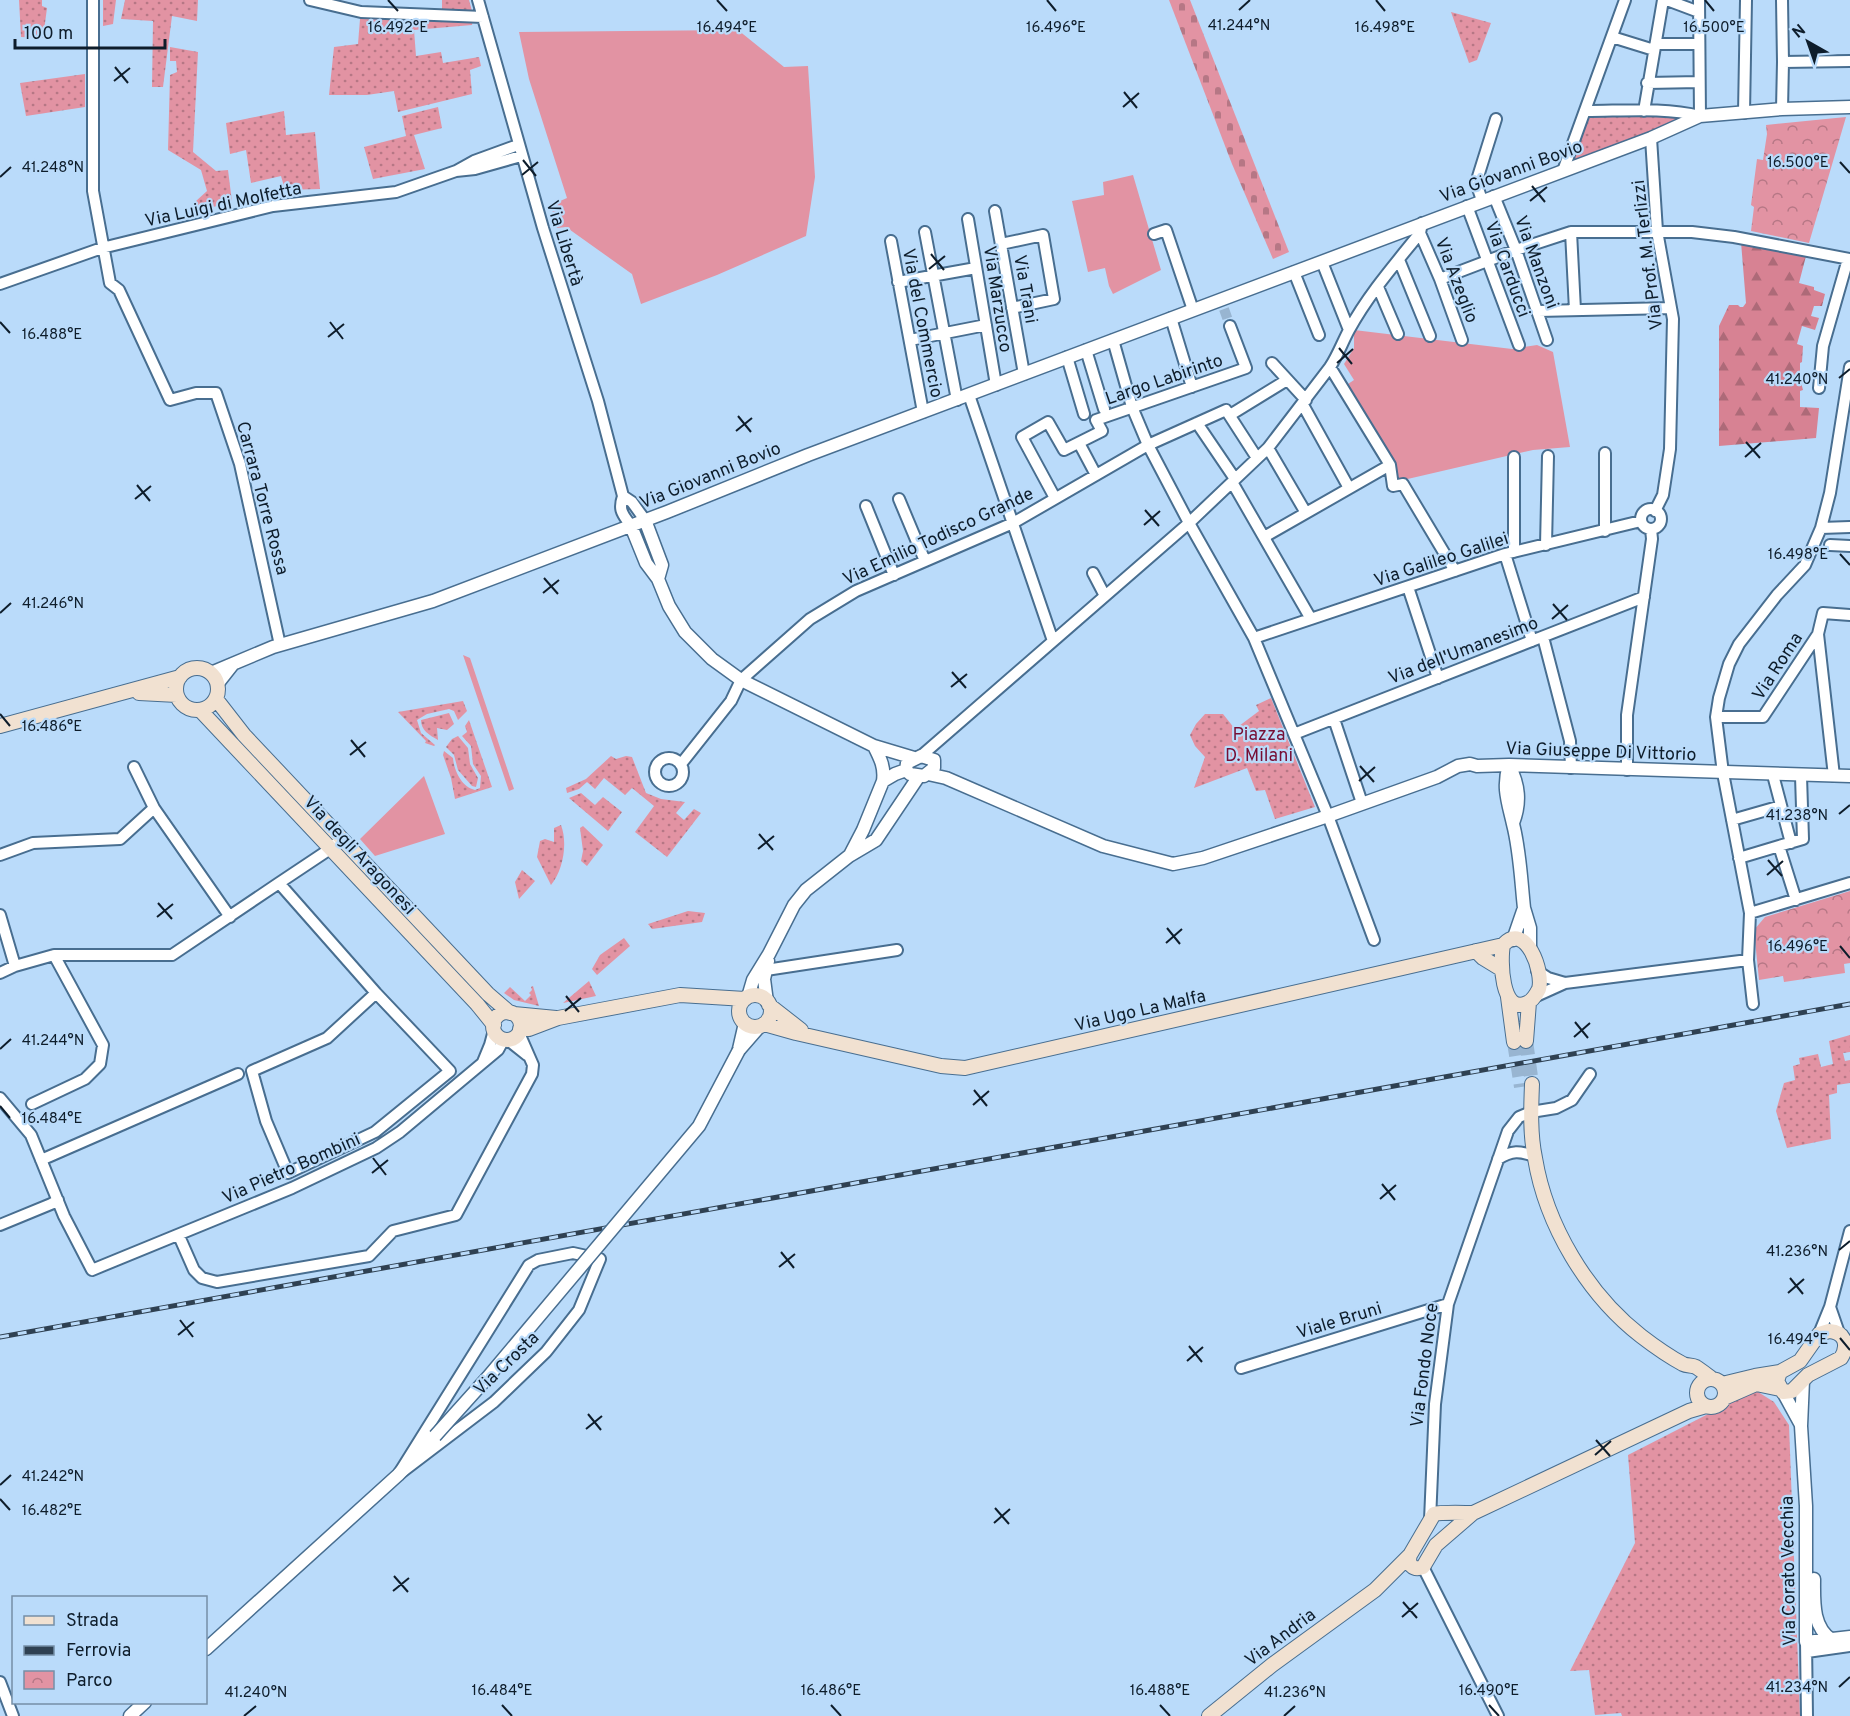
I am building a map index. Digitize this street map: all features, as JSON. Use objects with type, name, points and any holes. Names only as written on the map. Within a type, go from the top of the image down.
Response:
[{"type":"main road","points":[[198,668],[214,678],[216,699],[212,704],[200,710],[186,707],[177,695],[176,686],[185,672],[198,668]]},
{"type":"main road","points":[[0,726],[180,677]]},
{"type":"main road","points":[[128,692],[177,695]]},
{"type":"main road","name":"Via degli Aragonesi","points":[[216,699],[244,735],[341,839],[488,994],[512,1013]]},
{"type":"main road","name":"Via degli Aragonesi","points":[[200,710],[506,1033]]},
{"type":"main road","points":[[1524,941],[1530,947],[1540,984],[1532,999],[1520,1042],[1508,997],[1501,956],[1508,942],[1524,941]]},
{"type":"main road","name":"Via Ugo La Malfa","points":[[762,1025],[941,1066],[965,1068],[1508,942]]},
{"type":"main road","points":[[1476,951],[1502,969]]},
{"type":"main road","points":[[506,1033],[529,1029],[558,1018],[680,995],[747,998],[757,996],[810,1036]]},
{"type":"main road","points":[[707,996],[752,1027],[762,1025],[769,1017],[768,1004]]},
{"type":"main road","points":[[1508,997],[1512,1003],[1519,1005],[1532,999]]},
{"type":"main road","points":[[742,1018],[740,1005],[747,998]]},
{"type":"main road","points":[[506,1033],[497,1017],[505,1012],[558,1018]]},
{"type":"main road","points":[[506,1033],[520,1020],[512,1013]]},
{"type":"main road","points":[[1527,1086],[1534,1156],[1541,1188],[1551,1217],[1580,1269],[1620,1317],[1647,1340],[1686,1365],[1696,1367],[1719,1387]]},
{"type":"main road","points":[[1410,1555],[1410,1564],[1414,1568],[1421,1567],[1437,1544],[1473,1513],[1689,1411],[1700,1397],[1702,1381],[1719,1387],[1756,1384],[1792,1391],[1803,1380],[1823,1367],[1846,1356],[1844,1336],[1829,1331],[1819,1334],[1800,1361],[1780,1372],[1755,1376],[1719,1387]]},
{"type":"main road","points":[[1686,1365],[1700,1397],[1715,1406],[1719,1387]]},
{"type":"main road","points":[[1780,1372],[1777,1381],[1781,1390]]},
{"type":"main road","points":[[1430,1520],[1438,1512],[1473,1513]]},
{"type":"main road","points":[[1448,1514],[1455,1521],[1454,1531]]},
{"type":"main road","name":"Via Fondo Noce","points":[[1410,1555],[1430,1520]]},
{"type":"main road","name":"Via Andria","points":[[1209,1716],[1272,1665],[1375,1590],[1410,1555]]},
{"type":"main road","name":"Via Andria","points":[[1375,1590],[1421,1567]]},
{"type":"street","name":"Carrara Torre Rossa","points":[[93,0],[93,191],[110,283],[119,290],[170,400],[196,393],[216,393],[240,464],[277,646]]},
{"type":"street","points":[[310,0],[361,12],[483,17]]},
{"type":"street","name":"Via Libertà","points":[[478,0],[520,151],[598,401],[623,496],[620,505],[621,512],[631,526]]},
{"type":"street","points":[[1563,171],[1625,0]]},
{"type":"street","points":[[1586,111],[1644,111],[1688,113],[1700,116],[1699,6],[1665,0],[1647,83],[1644,111]]},
{"type":"street","points":[[1744,113],[1746,0]]},
{"type":"street","points":[[1782,0],[1782,109]]},
{"type":"street","points":[[1612,37],[1655,47],[1700,44]]},
{"type":"street","points":[[1783,62],[1850,61]]},
{"type":"street","points":[[1647,83],[1700,82]]},
{"type":"street","name":"Via Giovanni Bovio","points":[[214,678],[236,661],[277,646],[433,601],[1067,357],[1193,310],[1222,304],[1294,272],[1421,228],[1467,206],[1651,138],[1700,116],[1782,109],[1850,107]]},
{"type":"street","name":"Via Manzoni","points":[[1496,119],[1476,183],[1488,198],[1516,250],[1546,340]]},
{"type":"street","name":"Via Prof. M. Terlizzi","points":[[1651,138],[1657,231],[1674,319],[1670,449],[1662,495],[1655,511]]},
{"type":"street","name":"Via Luigi di Molfetta","points":[[0,284],[102,248],[273,206],[396,192],[456,171],[474,161],[520,151]]},
{"type":"street","name":"Via Carducci","points":[[1467,206],[1519,345]]},
{"type":"street","name":"Via Trani","points":[[994,211],[1024,374]]},
{"type":"street","name":"Via Marzucco","points":[[969,219],[996,385]]},
{"type":"street","points":[[747,998],[753,980],[794,904],[806,890],[849,856],[876,840],[920,766],[942,739],[1189,523],[1268,448],[1330,367],[1349,330],[1421,228]]},
{"type":"street","name":"Via Azeglio","points":[[1421,228],[1462,340]]},
{"type":"street","points":[[1154,234],[1166,230],[1193,310]]},
{"type":"street","points":[[1440,279],[1571,232],[1657,231],[1713,234],[1849,259],[1823,346],[1819,388]]},
{"type":"street","points":[[925,232],[944,333],[963,397],[1013,523],[1053,641]]},
{"type":"street","points":[[1571,232],[1575,310]]},
{"type":"street","points":[[1000,244],[1043,235],[1054,299],[1012,308]]},
{"type":"street","name":"Via del Commercio","points":[[891,241],[923,412]]},
{"type":"street","points":[[1399,260],[1430,336]]},
{"type":"street","points":[[1322,262],[1349,330]]},
{"type":"street","points":[[898,282],[976,268]]},
{"type":"street","points":[[1294,272],[1319,335]]},
{"type":"street","points":[[1378,286],[1398,334]]},
{"type":"street","points":[[1538,312],[1671,308]]},
{"type":"street","points":[[1171,318],[1192,387]]},
{"type":"street","points":[[910,340],[986,325]]},
{"type":"street","name":"Largo Labirinto","points":[[1079,443],[1102,431],[1096,420],[1246,368],[1230,326]]},
{"type":"street","points":[[1113,340],[1132,407],[1148,445],[1254,638],[1328,816],[1374,940]]},
{"type":"street","points":[[1086,350],[1104,409]]},
{"type":"street","points":[[1067,357],[1084,414]]},
{"type":"street","points":[[1272,363],[1305,402],[1349,488]]},
{"type":"street","points":[[1330,367],[1390,465],[1393,486],[1403,484],[1455,571]]},
{"type":"street","points":[[1753,1004],[1748,960],[1750,913],[1723,773],[1716,717],[1729,664],[1739,644],[1777,595],[1805,565],[1821,528],[1846,416],[1850,367]]},
{"type":"street","name":"Via Emilio Todisco Grande","points":[[741,680],[810,619],[856,591],[1013,523],[1148,445],[1197,423],[1228,413],[1287,380]]},
{"type":"street","points":[[1228,413],[1257,458]]},
{"type":"street","points":[[1055,498],[1022,437],[1048,422],[1064,450],[1079,443],[1096,474]]},
{"type":"street","points":[[1197,423],[1234,480],[1311,619]]},
{"type":"street","points":[[1268,448],[1306,513]]},
{"type":"street","points":[[1605,453],[1605,531]]},
{"type":"street","points":[[1546,545],[1548,456]]},
{"type":"street","points":[[1514,457],[1510,553],[1532,641]]},
{"type":"street","points":[[1264,537],[1390,465]]},
{"type":"street","name":"Via Libertà","points":[[623,496],[632,502],[645,520]]},
{"type":"street","points":[[899,499],[926,561]]},
{"type":"street","points":[[866,506],[894,575]]},
{"type":"street","points":[[1655,511],[1659,514],[1658,526],[1651,529],[1644,526],[1641,521],[1644,512],[1655,511]]},
{"type":"street","name":"Via Giuseppe Di Vittorio","points":[[645,520],[662,565],[658,579]]},
{"type":"street","name":"Via Galileo Galilei","points":[[1254,638],[1510,553],[1641,521]]},
{"type":"street","name":"Via Giuseppe Di Vittorio","points":[[631,526],[646,563],[658,579],[669,606],[685,632],[712,659],[741,680],[879,748],[1103,846],[1173,864],[1205,857],[1437,777],[1461,775],[1478,766],[1509,765],[1850,776]]},
{"type":"street","points":[[1821,528],[1850,527]]},
{"type":"street","points":[[1627,770],[1627,715],[1652,539],[1651,529]]},
{"type":"street","points":[[1830,545],[1850,546]]},
{"type":"street","points":[[1093,573],[1105,596]]},
{"type":"street","points":[[1408,587],[1438,678]]},
{"type":"street","name":"Via dell'Umanesimo","points":[[1294,734],[1644,597]]},
{"type":"street","name":"Via Roma","points":[[1716,717],[1763,717],[1818,634],[1824,613],[1850,615]]},
{"type":"street","points":[[1818,634],[1834,776]]},
{"type":"street","points":[[1543,637],[1570,741],[1572,768]]},
{"type":"street","points":[[681,764],[731,701],[741,680]]},
{"type":"street","points":[[1334,719],[1362,803]]},
{"type":"street","points":[[849,856],[863,831],[883,781],[884,771],[879,748]]},
{"type":"street","points":[[1509,765],[1515,777],[1519,806],[1513,823],[1524,908],[1530,928],[1530,947]]},
{"type":"street","points":[[883,781],[894,774],[920,766]]},
{"type":"street","points":[[134,767],[154,808],[230,916]]},
{"type":"street","points":[[1773,775],[1791,843]]},
{"type":"street","points":[[1739,858],[1803,839],[1801,776]]},
{"type":"street","points":[[1732,820],[1781,806]]},
{"type":"street","points":[[0,855],[33,843],[120,839],[154,808]]},
{"type":"street","points":[[0,973],[15,966],[54,955],[172,955],[330,849],[341,839]]},
{"type":"street","points":[[1779,846],[1796,900]]},
{"type":"street","points":[[279,883],[376,993],[450,1071],[375,1132],[288,1173],[266,1121],[252,1071],[327,1038],[376,993]]},
{"type":"street","points":[[1750,913],[1850,883]]},
{"type":"street","points":[[1508,942],[1524,908]]},
{"type":"street","points":[[0,915],[15,966]]},
{"type":"street","points":[[766,970],[897,951]]},
{"type":"street","points":[[768,1004],[764,979],[769,954]]},
{"type":"street","points":[[32,1104],[86,1079],[100,1064],[103,1045],[54,955]]},
{"type":"street","points":[[1532,999],[1565,983],[1748,960]]},
{"type":"street","points":[[1537,971],[1548,978],[1565,983]]},
{"type":"street","points":[[739,1050],[742,1018]]},
{"type":"street","points":[[739,1050],[762,1025]]},
{"type":"street","points":[[179,1236],[194,1269],[202,1278],[217,1282],[369,1256],[393,1231],[456,1215],[532,1074],[533,1065],[527,1055],[506,1033]]},
{"type":"street","name":"Via Pietro Bombini","points":[[58,1200],[92,1270],[292,1188],[376,1148],[400,1132],[482,1062],[490,1045],[506,1033]]},
{"type":"street","name":"Via Crosta","points":[[207,1648],[398,1474],[488,1377],[699,1126],[739,1050]]},
{"type":"street","points":[[41,1160],[238,1074]]},
{"type":"street","points":[[1531,1112],[1556,1108],[1572,1100],[1590,1074]]},
{"type":"street","points":[[0,1098],[31,1135],[58,1200],[0,1225]]},
{"type":"street","name":"Via Fondo Noce","points":[[1430,1520],[1435,1404],[1448,1304],[1508,1131],[1519,1118],[1531,1112]]},
{"type":"street","points":[[1498,1159],[1510,1152],[1522,1151],[1534,1156]]},
{"type":"street","points":[[1819,1334],[1830,1306],[1850,1231]]},
{"type":"street","name":"Via Crosta","points":[[573,1253],[600,1259],[579,1310],[546,1352],[494,1402],[398,1474],[529,1265],[538,1260],[573,1253]]},
{"type":"street","name":"Viale Bruni","points":[[1241,1368],[1448,1304]]},
{"type":"street","points":[[1830,1306],[1844,1336]]},
{"type":"street","name":"Via Corato Vecchia","points":[[1803,1380],[1801,1425],[1806,1506],[1807,1716]]},
{"type":"street","name":"Via Corato Vecchia","points":[[1781,1390],[1801,1425]]},
{"type":"street","points":[[1805,1542],[1813,1560],[1815,1615],[1824,1635],[1832,1640]]},
{"type":"street","points":[[1421,1567],[1498,1716]]},
{"type":"street","points":[[1806,1647],[1850,1637]]},
{"type":"street","points":[[1806,1647],[1850,1646]]},
{"type":"street","points":[[0,1682],[13,1716]]},
{"type":"street","points":[[130,1716],[143,1704]]},
{"type":"green space","points":[[19,0],[42,0],[42,6],[47,8],[43,38],[21,37]]},
{"type":"green space","points":[[103,0],[116,0],[113,24],[103,26]]},
{"type":"green space","points":[[125,0],[198,0],[197,21],[172,16],[163,87],[152,87],[153,21],[121,19]]},
{"type":"green space","points":[[442,0],[469,0],[472,11],[442,10]]},
{"type":"green space","points":[[1169,0],[1190,0],[1289,252],[1273,259],[1232,164]]},
{"type":"green space","points":[[1451,12],[1491,23],[1477,60],[1469,63]]},
{"type":"green space","points":[[360,19],[473,20],[472,25],[414,30],[416,56],[441,52],[443,63],[479,57],[481,66],[470,70],[472,94],[398,112],[394,91],[367,95],[329,95],[334,47],[358,44]]},
{"type":"green space","points":[[738,30],[784,67],[808,66],[815,177],[806,236],[717,275],[641,304],[632,274],[566,227],[557,228],[551,205],[567,198],[529,79],[519,32]]},
{"type":"green space","points":[[170,47],[198,52],[193,152],[216,171],[228,170],[232,202],[194,212],[196,201],[207,191],[201,170],[168,150],[170,75],[177,72],[176,61],[170,61]]},
{"type":"green space","points":[[85,74],[85,107],[26,116],[20,83]]},
{"type":"green space","points":[[438,107],[442,128],[414,135],[425,169],[373,179],[364,147],[406,136],[402,116]]},
{"type":"green space","points":[[284,111],[286,135],[315,132],[320,189],[285,190],[281,176],[251,183],[246,150],[230,154],[226,123]]},
{"type":"green space","points":[[1586,111],[1676,112],[1676,127],[1563,171]]},
{"type":"green space","points":[[1846,117],[1809,243],[1751,231],[1754,207],[1751,205],[1757,159],[1763,160],[1766,125]]},
{"type":"green space","points":[[1133,175],[1161,270],[1113,294],[1105,268],[1088,272],[1072,201],[1104,195],[1103,182]]},
{"type":"green space","points":[[1741,242],[1806,256],[1799,283],[1814,287],[1814,290],[1825,294],[1822,306],[1814,306],[1811,316],[1819,318],[1815,330],[1802,326],[1797,344],[1803,346],[1800,378],[1803,390],[1800,391],[1800,407],[1819,408],[1816,438],[1719,446],[1719,326],[1729,305],[1743,307],[1746,303]]},
{"type":"green space","points":[[1354,330],[1512,349],[1537,345],[1553,352],[1570,447],[1533,450],[1399,481],[1395,465],[1345,386],[1354,380],[1344,364],[1354,348]]},
{"type":"green space","points":[[463,655],[470,658],[514,789],[509,791]]},
{"type":"green space","name":"Piazza D. Milani","points":[[1271,698],[1315,807],[1275,819],[1265,790],[1256,791],[1247,768],[1194,788],[1205,757],[1195,746],[1190,735],[1205,714],[1223,714],[1235,729],[1259,711],[1256,705]]},
{"type":"green space","points":[[463,701],[467,711],[458,720],[454,711],[449,709],[427,714],[417,720],[421,733],[434,746],[425,743],[426,741],[398,712]]},
{"type":"green space","points":[[449,713],[454,724],[447,730],[437,728],[438,740],[422,727],[421,720]]},
{"type":"green space","points":[[469,720],[492,787],[455,799],[443,755],[444,751],[453,758],[457,773],[466,786],[475,790],[480,788],[481,776],[473,764],[471,746],[462,736],[467,732],[465,726]]},
{"type":"green space","points":[[458,736],[468,748],[470,764],[478,778],[476,787],[472,786],[458,770],[454,755],[446,747],[452,739]]},
{"type":"green space","points":[[611,756],[616,759],[632,757],[646,793],[661,799],[685,802],[676,813],[684,820],[694,809],[701,813],[667,857],[635,832],[654,806],[632,788],[625,795],[604,778],[595,789],[587,782],[579,789],[567,793],[566,788],[586,779]]},
{"type":"green space","points":[[424,776],[445,834],[375,856],[360,839]]},
{"type":"green space","points":[[581,793],[595,805],[603,797],[622,812],[608,831],[569,798]]},
{"type":"green space","points":[[561,825],[564,840],[563,856],[559,872],[551,885],[537,857],[540,841],[545,839],[554,842],[554,828]]},
{"type":"green space","points":[[583,826],[603,845],[587,866],[581,861],[583,851],[580,828]]},
{"type":"green space","points":[[522,870],[535,881],[519,899],[515,882]]},
{"type":"green space","points":[[1850,891],[1850,963],[1844,964],[1845,973],[1784,982],[1783,976],[1759,980],[1754,930],[1765,917]]},
{"type":"green space","points":[[688,911],[705,913],[702,922],[652,929],[648,924]]},
{"type":"green space","points":[[624,938],[630,946],[597,975],[592,969],[600,955]]},
{"type":"green space","points":[[589,981],[596,996],[563,1003]]},
{"type":"green space","points":[[533,986],[539,1006],[514,1000],[504,993],[510,987],[525,1001],[531,995],[529,993]]},
{"type":"green space","points":[[1850,1035],[1850,1052],[1843,1053],[1845,1061],[1850,1060],[1850,1083],[1837,1085],[1837,1093],[1829,1095],[1831,1139],[1787,1148],[1776,1111],[1784,1083],[1795,1080],[1793,1066],[1800,1064],[1799,1058],[1818,1054],[1821,1067],[1833,1064],[1829,1041]]},
{"type":"green space","points":[[1755,1390],[1774,1402],[1789,1425],[1800,1716],[1622,1716],[1621,1713],[1595,1715],[1589,1670],[1570,1671],[1635,1543],[1628,1455]]},
{"type":"tunnel","points":[[1224,309],[1230,326]]},
{"type":"tunnel","points":[[1526,1041],[1532,1084]]},
{"type":"tunnel","points":[[1514,1042],[1521,1087]]},
{"type":"railway","points":[[0,1337],[1850,1004]]}]
